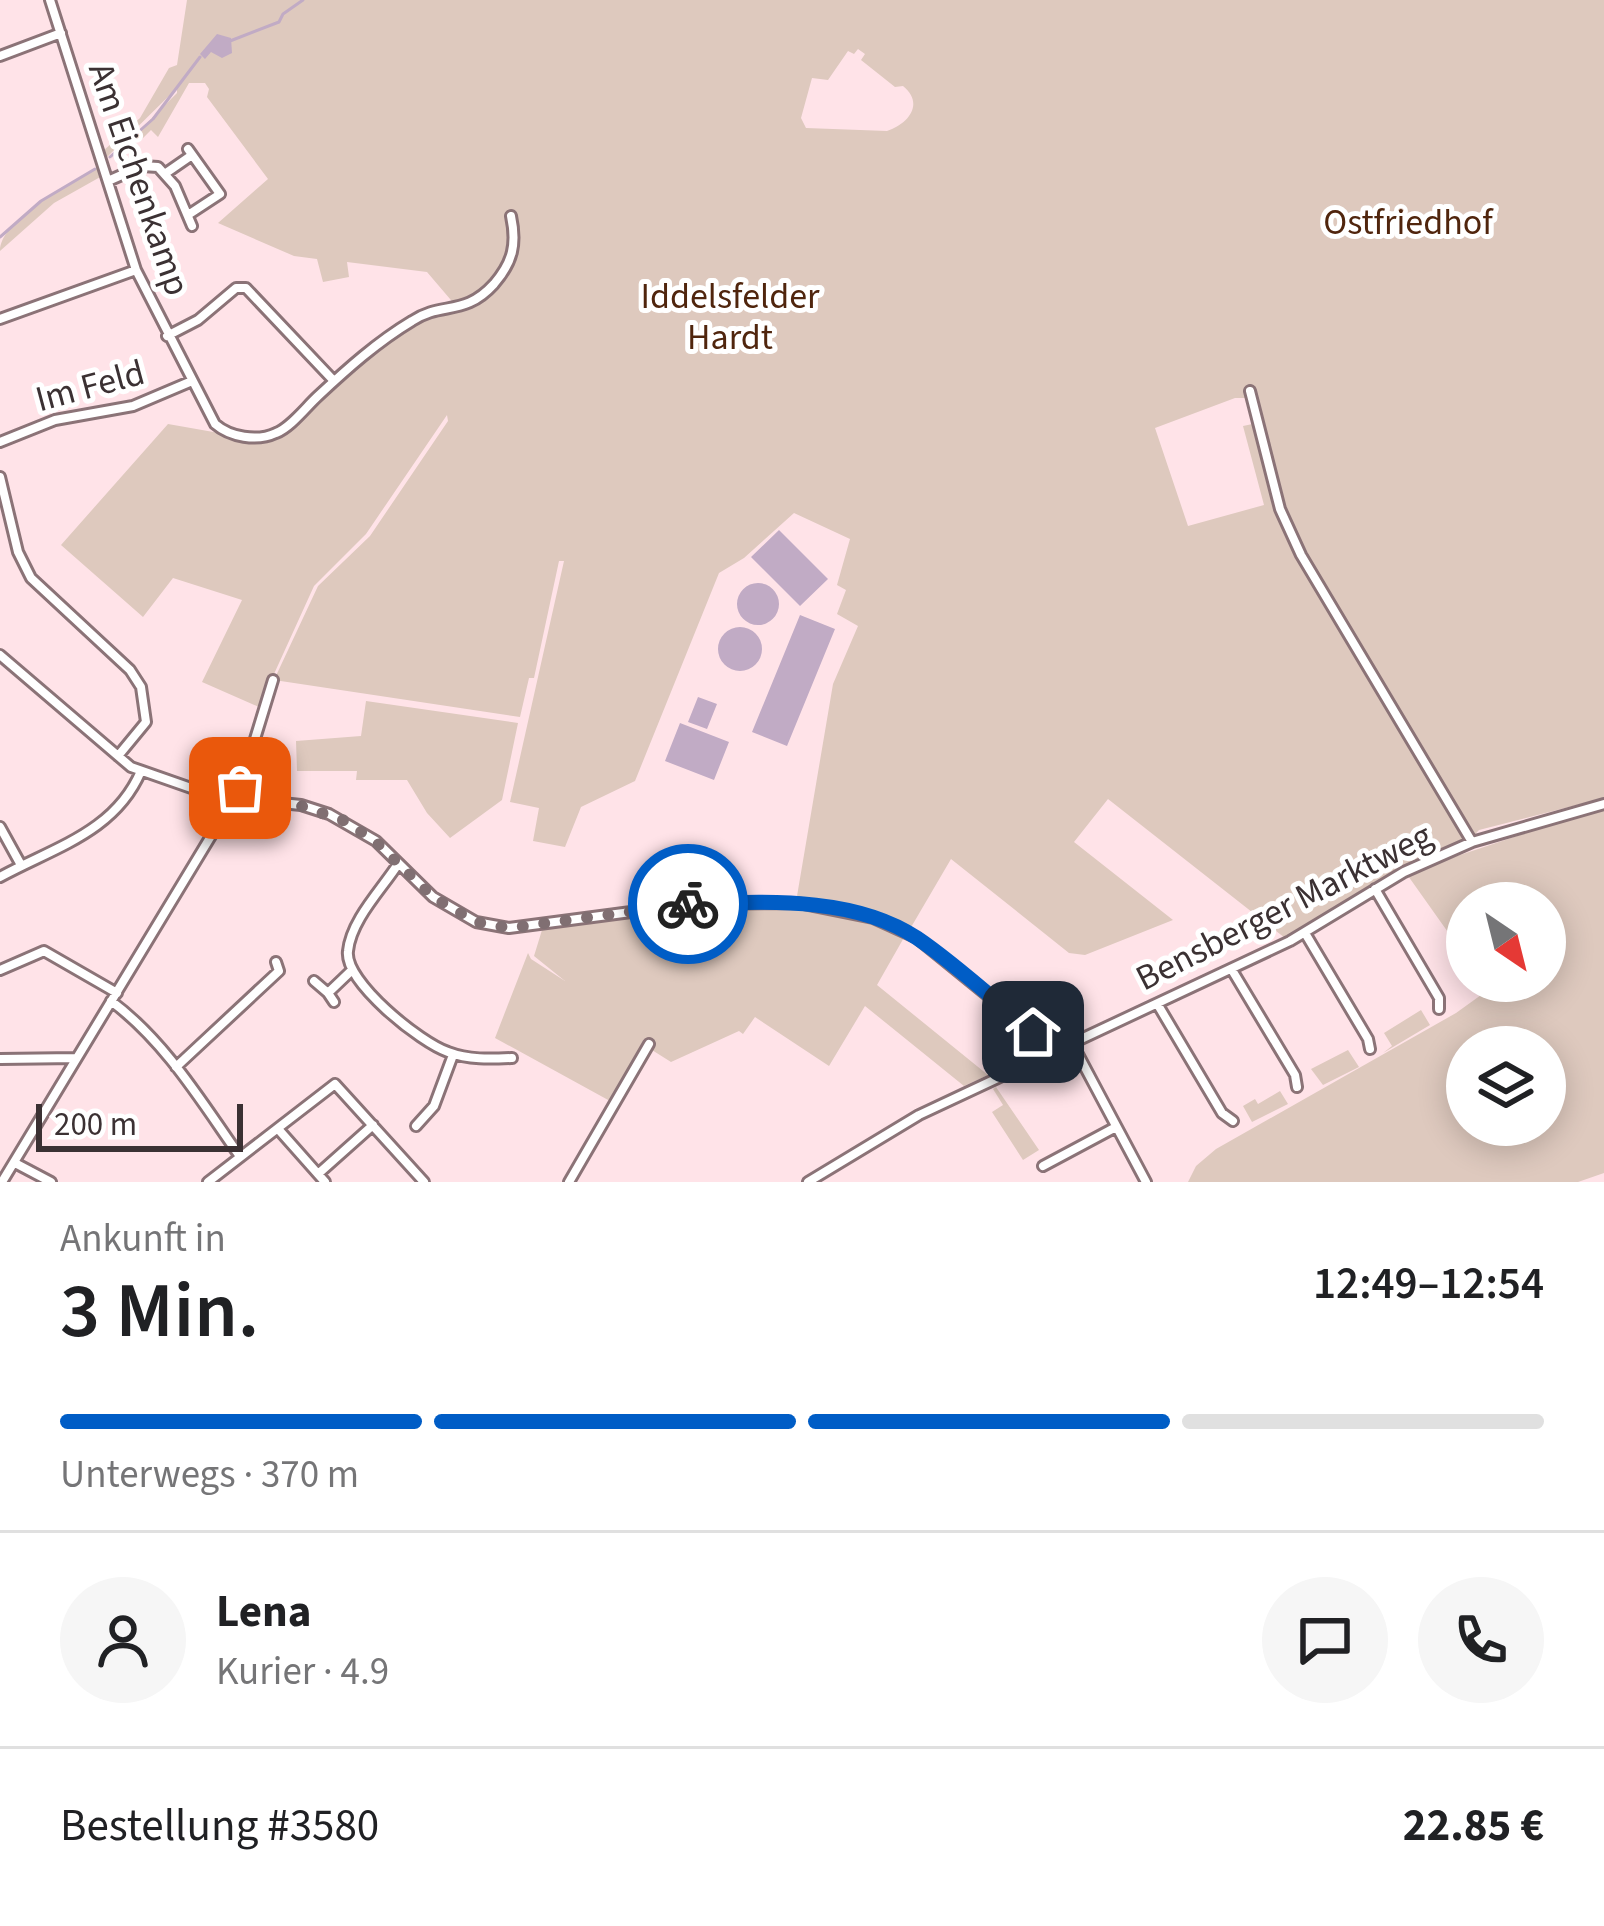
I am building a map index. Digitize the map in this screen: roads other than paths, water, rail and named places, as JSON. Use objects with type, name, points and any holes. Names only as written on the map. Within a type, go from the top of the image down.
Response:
[{"type":"street","name":"Am Eichenkamp","points":[[50,0],[136,270],[215,424],[225,433],[248,437],[277,433],[372,348],[418,316],[461,309],[482,295],[512,259],[511,216]]},
{"type":"street","points":[[0,56],[62,33]]},
{"type":"street","points":[[108,181],[150,164],[166,173],[190,220],[220,194],[190,152],[166,173]]},
{"type":"street","points":[[0,319],[136,270]]},
{"type":"street","points":[[167,336],[198,320],[236,288],[247,288],[334,382]]},
{"type":"street","name":"Im Feld","points":[[0,442],[55,420],[142,403],[192,381]]},
{"type":"street","points":[[1250,391],[1280,509],[1300,555],[1472,842]]},
{"type":"street","points":[[0,477],[19,552],[31,578],[130,670],[141,687],[146,722],[118,756]]},
{"type":"street","points":[[0,655],[141,771],[231,800],[301,806],[329,814],[357,828],[454,913],[476,922],[509,928],[663,906],[798,903],[873,918],[917,938],[1056,1051]]},
{"type":"street","points":[[2,1182],[248,770],[252,739],[273,680]]},
{"type":"street","points":[[0,877],[111,818],[133,791],[141,771]]},
{"type":"street","name":"Bensberger Marktweg","points":[[808,1182],[902,1124],[1232,970],[1305,933],[1375,889],[1472,842],[1604,804]]},
{"type":"street","points":[[0,827],[21,866]]},
{"type":"street","points":[[398,863],[357,925],[348,947],[351,971],[408,1027],[453,1054],[512,1058]]},
{"type":"street","points":[[1375,889],[1438,998],[1439,1009]]},
{"type":"street","points":[[1305,933],[1370,1049]]},
{"type":"street","points":[[0,970],[44,951],[114,997],[176,1067],[239,1155]]},
{"type":"street","points":[[176,1067],[279,971],[276,962]]},
{"type":"street","points":[[1232,970],[1295,1076],[1297,1088]]},
{"type":"street","points":[[314,981],[331,998],[351,971]]},
{"type":"street","points":[[1157,1005],[1222,1113],[1232,1121]]},
{"type":"street","points":[[1072,1043],[1146,1182]]},
{"type":"street","points":[[569,1182],[649,1044]]},
{"type":"street","points":[[416,1126],[434,1106],[453,1054]]},
{"type":"street","points":[[0,1059],[78,1058]]},
{"type":"street","points":[[208,1182],[334,1084],[424,1182]]},
{"type":"street","points":[[279,1130],[322,1178],[373,1125]]},
{"type":"street","points":[[1043,1166],[1116,1127]]},
{"type":"street","points":[[15,1163],[51,1182]]},
{"type":"waterway","points":[[230,41],[279,22],[303,0]]},
{"type":"waterway","points":[[110,157],[153,119],[200,57]]},
{"type":"waterway","points":[[0,237],[41,201],[95,169]]},
{"type":"park label","name":"Ostfriedhof","points":[[1408,222]]},
{"type":"park label","name":"Iddelsfelder Hardt","points":[[730,316]]}]
